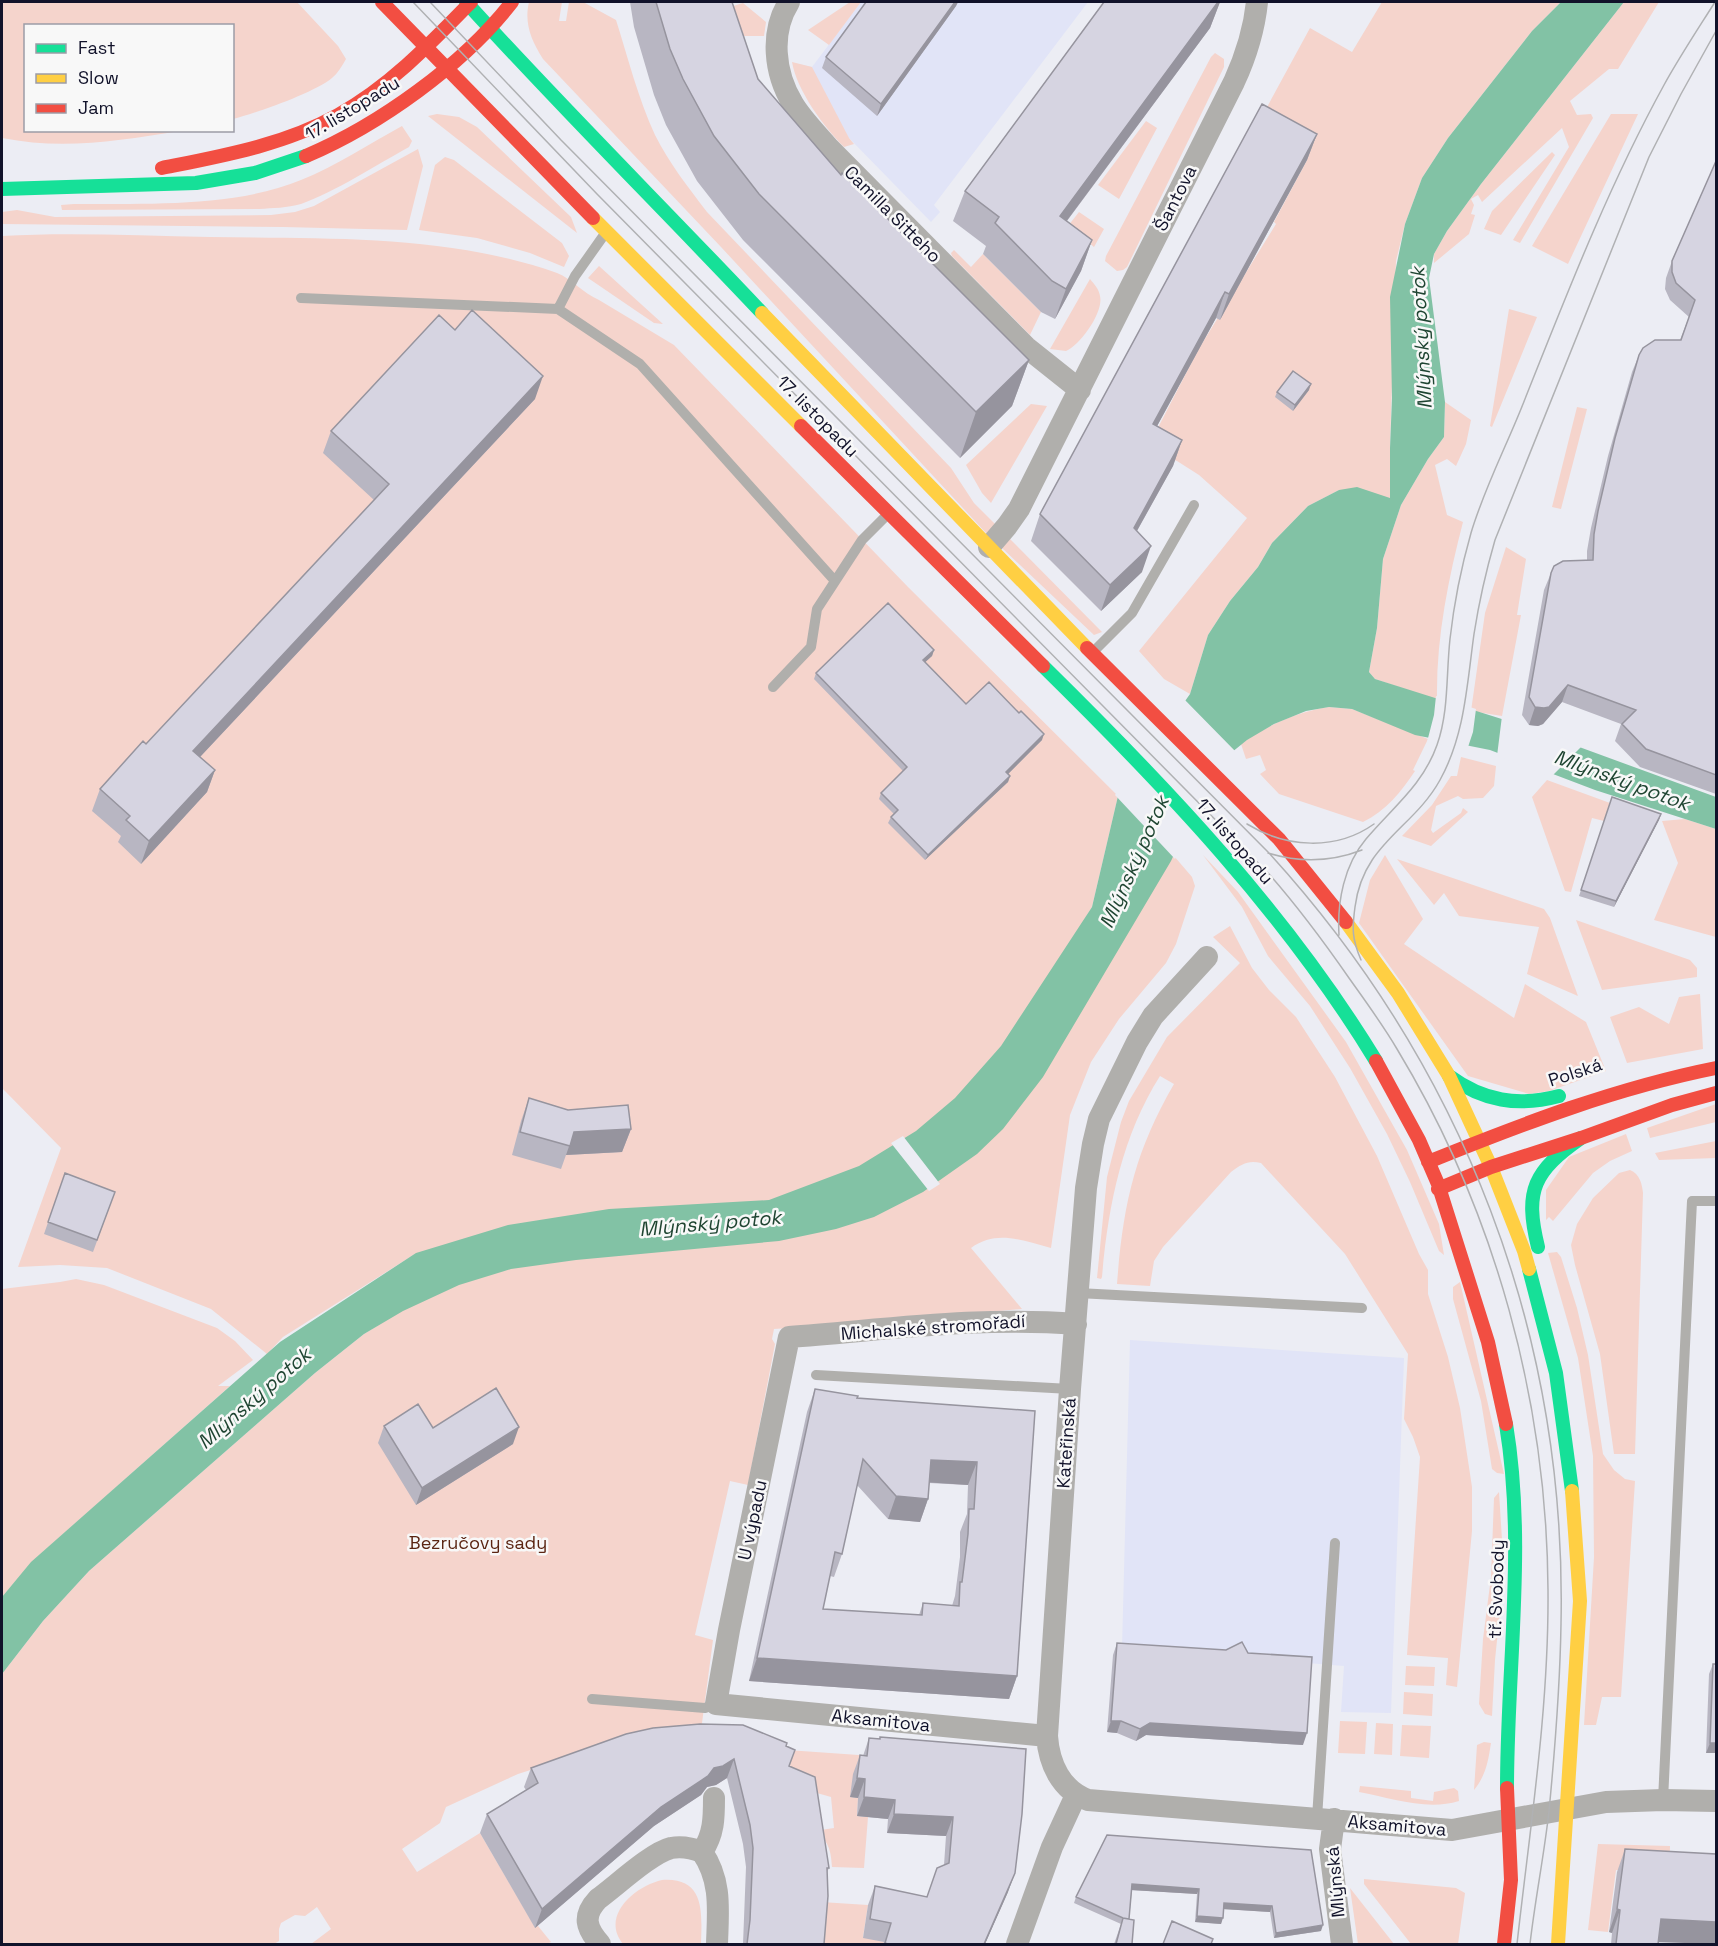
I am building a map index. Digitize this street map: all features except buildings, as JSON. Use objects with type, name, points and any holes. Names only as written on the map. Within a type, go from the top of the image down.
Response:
[{"type":"street","points":[[382,2],[446,68],[490,28],[512,2]]},
{"type":"street","name":"17. listopadu","points":[[19,188],[202,159],[267,143],[329,119],[380,85],[425,46],[469,2],[490,28],[811,366],[1297,860],[1348,923],[1398,993],[1449,1076],[1491,1167]]},
{"type":"street","name":"Camilla Sitteho","points":[[789,2],[783,11],[777,35],[778,64],[787,93],[807,123],[1026,347],[1080,390]]},
{"type":"street","name":"Šantova","points":[[989,547],[1019,509],[1234,82],[1247,52],[1256,19],[1257,2]]},
{"type":"street","name":"17. listopadu","points":[[2,189],[169,185],[248,175],[316,152],[383,115],[446,68],[606,232],[1119,741],[1189,814],[1285,928],[1349,1018],[1401,1103],[1438,1189]]},
{"type":"street","name":"Kateřinská","points":[[1076,1795],[1064,1784],[1054,1769],[1047,1736],[1086,1188],[1093,1144],[1100,1119],[1137,1042],[1153,1016],[1207,957]]},
{"type":"street","points":[[1671,1064],[1716,1055]]},
{"type":"street","name":"Polská","points":[[1428,1162],[1479,1141],[1631,1087],[1716,1068]]},
{"type":"street","name":"Polská","points":[[1449,1076],[1473,1093],[1487,1099],[1508,1103],[1534,1103],[1575,1090]]},
{"type":"street","points":[[1438,1189],[1491,1167],[1581,1138],[1671,1105],[1716,1093]]},
{"type":"street","points":[[1542,1260],[1533,1230],[1530,1208],[1534,1188],[1548,1165],[1581,1138]]},
{"type":"street","points":[[1491,1167],[1524,1251],[1556,1373],[1566,1439],[1580,1575]]},
{"type":"street","name":"tř. Svobody","points":[[1438,1189],[1490,1353],[1508,1438],[1514,1481],[1516,1565],[1509,1711],[1508,1821],[1511,1872],[1504,1944]]},
{"type":"street","name":"Michalské stromořadí","points":[[789,1337],[951,1324],[1040,1321],[1076,1324]]},
{"type":"street","name":"U výpadu","points":[[716,1704],[789,1337]]},
{"type":"street","points":[[1558,1944],[1580,1602],[1584,1476]]},
{"type":"street","name":"Aksamitova","points":[[716,1704],[1047,1736]]},
{"type":"street","points":[[1017,1944],[1052,1847],[1076,1795]]},
{"type":"street","name":"Aksamitova","points":[[1076,1795],[1088,1800],[1124,1804],[1452,1830],[1606,1802],[1716,1801]]},
{"type":"street","points":[[702,1852],[709,1842],[713,1828],[714,1798]]},
{"type":"street","name":"Mlýnská","points":[[1325,1819],[1342,1944]]},
{"type":"street","points":[[600,1944],[588,1924],[591,1906],[659,1853],[679,1847],[702,1852],[709,1861],[718,1894],[717,1944]]},
{"type":"lane","points":[[558,309],[575,276],[606,232]]},
{"type":"lane","points":[[301,298],[558,309],[640,363],[835,581]]},
{"type":"lane","points":[[1092,652],[1132,613],[1194,505]]},
{"type":"lane","points":[[773,687],[812,647],[818,609],[862,540],[889,512]]},
{"type":"lane","points":[[1663,1800],[1692,1201],[1716,1201]]},
{"type":"lane","points":[[1078,1293],[1362,1308]]},
{"type":"lane","points":[[816,1375],[1070,1389]]},
{"type":"lane","points":[[1325,1819],[1335,1543]]},
{"type":"lane","points":[[592,1699],[705,1708],[716,1704]]},
{"type":"shaded area","points":[[861,2],[1088,2],[934,205],[940,212],[931,222],[849,138],[840,136],[794,63],[812,67]]},
{"type":"shaded area","points":[[1130,1340],[1404,1358],[1391,1713],[1341,1712],[1344,1666],[1122,1648]]},
{"type":"green space","points":[[2,2],[297,2],[338,46],[346,59],[334,76],[324,84],[299,96],[234,119],[234,24],[24,24],[24,132],[173,132],[112,141],[69,144],[24,142],[2,138]]},
{"type":"green space","points":[[529,2],[562,2],[559,21],[566,21],[569,2],[583,2],[616,20],[649,121],[660,145],[686,184],[707,212],[951,468],[974,503],[995,524],[987,534],[543,59],[530,31],[527,17]]},
{"type":"green space","points":[[850,2],[861,2],[829,45],[808,30]]},
{"type":"green space","points":[[1382,2],[1561,2],[1532,31],[1448,138],[1422,178],[1405,224],[1396,261],[1390,499],[1339,490],[1308,506],[1272,543],[1258,567],[1230,601],[1208,635],[1190,694],[1164,679],[1139,651],[1247,518],[1199,475],[1177,461],[1146,451],[1198,350],[1276,224],[1274,222],[1307,160],[1254,131],[1310,28],[1352,52]]},
{"type":"green space","points":[[1624,2],[1659,2],[1618,69],[1609,69],[1570,101],[1577,115],[1591,114],[1593,118],[1520,243],[1513,240],[1569,147],[1562,128],[1482,202],[1478,195],[1471,199],[1474,205],[1471,214],[1475,215],[1469,234],[1434,263],[1434,254],[1447,231],[1481,184]]},
{"type":"green space","points":[[743,3],[766,22],[764,36],[743,36],[745,71],[761,112],[775,104],[780,113],[766,122],[802,170],[815,158],[822,166],[810,178],[842,211],[855,199],[862,205],[847,221],[821,196],[754,118],[717,11]]},
{"type":"green space","points":[[1215,53],[1224,59],[1224,67],[1127,267],[1117,271],[1105,261],[1106,256]]},
{"type":"green space","points":[[792,62],[812,67],[854,144],[844,147],[820,119],[799,85]]},
{"type":"green space","points":[[437,114],[459,117],[477,127],[571,217],[577,233],[428,116]]},
{"type":"green space","points":[[1611,114],[1638,114],[1568,264],[1532,246]]},
{"type":"green space","points":[[1146,121],[1157,128],[1119,199],[1098,185]]},
{"type":"green space","points":[[402,126],[412,141],[409,147],[328,193],[301,204],[259,209],[62,210],[61,205],[74,204],[218,200],[275,189],[327,168]]},
{"type":"green space","points":[[418,149],[423,166],[407,230],[2,224],[2,212],[17,210],[55,217],[271,215],[295,212],[314,206]]},
{"type":"green space","points":[[1552,152],[1555,155],[1501,235],[1484,229],[1492,211]]},
{"type":"green space","points":[[445,157],[454,160],[562,243],[569,256],[564,267],[530,253],[477,238],[419,230],[435,165]]},
{"type":"green space","points":[[1079,212],[1104,229],[1094,247],[1068,226]]},
{"type":"green space","name":"Bezručovy sady","points":[[54,234],[385,241],[473,251],[515,260],[557,273],[674,345],[908,587],[1118,796],[1092,907],[1084,920],[1174,856],[1192,877],[1195,886],[1176,944],[1166,963],[1119,1019],[1091,1062],[1070,1115],[1051,1248],[1010,1238],[1000,1238],[981,1242],[971,1248],[1022,1309],[774,1329],[772,1339],[775,1344],[748,1485],[730,1481],[695,1635],[713,1640],[702,1723],[693,1743],[571,1757],[518,1774],[446,1807],[440,1823],[402,1849],[417,1872],[480,1833],[535,1927],[538,1926],[551,1942],[547,1944],[311,1944],[331,1929],[317,1907],[305,1916],[295,1915],[281,1923],[279,1941],[274,1944],[2,1944],[2,1674],[43,1621],[89,1571],[315,1373],[377,1326],[415,1254],[283,1337],[267,1354],[211,1309],[107,1268],[60,1265],[18,1267],[61,1148],[2,1088],[2,236]]},
{"type":"green space","points":[[954,250],[971,267],[983,254],[1041,312],[1030,335],[952,256],[951,253]]},
{"type":"green space","points":[[599,266],[663,324],[654,323],[588,278]]},
{"type":"green space","points":[[1090,279],[1100,296],[1095,319],[1072,348],[1066,351],[1050,349]]},
{"type":"green space","points":[[1509,309],[1537,317],[1492,427],[1490,426]]},
{"type":"green space","points":[[1445,402],[1471,420],[1466,444],[1456,466],[1447,459],[1435,465],[1447,515],[1463,522],[1444,610],[1437,700],[1375,679],[1369,672],[1377,628],[1383,559],[1401,505],[1444,437]]},
{"type":"green space","points":[[1031,404],[1047,406],[991,503],[982,493],[966,465]]},
{"type":"green space","points":[[1577,407],[1587,409],[1561,509],[1552,507]]},
{"type":"green space","points":[[1010,539],[1102,632],[1094,635],[1002,548]]},
{"type":"green space","points":[[1506,547],[1526,559],[1517,615],[1521,615],[1502,716],[1471,711],[1485,613]]},
{"type":"green space","points":[[1329,707],[1352,709],[1428,739],[1413,770],[1415,771],[1404,786],[1386,807],[1363,822],[1279,794],[1260,774],[1266,770],[1260,755],[1246,759],[1241,744],[1283,720]]},
{"type":"green space","points":[[1461,757],[1496,766],[1494,786],[1483,798],[1463,799],[1458,796],[1436,806],[1431,830],[1433,833],[1461,813],[1463,808],[1468,812],[1431,846],[1402,836],[1432,805],[1451,776],[1457,776]]},
{"type":"green space","points":[[1547,780],[1610,803],[1604,821],[1592,818],[1571,892],[1565,891],[1532,797]]},
{"type":"green space","points":[[1685,819],[1716,829],[1716,937],[1654,920],[1678,863],[1662,821]]},
{"type":"green space","points":[[1203,855],[1238,892],[1346,1042],[1407,1150],[1439,1224],[1444,1255],[1439,1251],[1387,1134],[1350,1068],[1310,1006],[1268,956],[1242,907]]},
{"type":"green space","points":[[1385,855],[1423,919],[1404,944],[1514,1018],[1525,984],[1586,1022],[1606,1071],[1549,1091],[1529,1094],[1468,1076],[1359,923],[1370,880]]},
{"type":"green space","points":[[1397,859],[1544,909],[1550,918],[1578,996],[1527,974],[1539,927],[1459,916],[1444,893],[1434,905]]},
{"type":"green space","points":[[1576,920],[1690,960],[1697,968],[1697,977],[1602,990]]},
{"type":"green space","points":[[1230,926],[1252,968],[1269,990],[1296,1017],[1335,1077],[1377,1156],[1428,1270],[1428,1294],[1448,1357],[1460,1408],[1472,1487],[1472,1531],[1457,1687],[1446,1685],[1448,1658],[1407,1655],[1420,1457],[1404,1419],[1408,1354],[1345,1254],[1261,1163],[1249,1162],[1231,1172],[1163,1247],[1154,1261],[1150,1286],[1117,1284],[1123,1230],[1133,1181],[1149,1133],[1174,1084],[1160,1076],[1136,1123],[1119,1172],[1108,1224],[1102,1277],[1097,1278],[1107,1177],[1121,1122],[1129,1101],[1167,1037],[1240,963],[1213,937]]},
{"type":"green space","points":[[1700,994],[1703,1049],[1627,1063],[1610,1017],[1639,1007],[1669,1024],[1679,997]]},
{"type":"green space","points":[[1716,1104],[1716,1122],[1650,1138],[1647,1128]]},
{"type":"green space","points":[[1626,1134],[1632,1151],[1610,1161],[1593,1173],[1553,1221],[1549,1217],[1546,1220],[1546,1190],[1569,1157]]},
{"type":"green space","points":[[1716,1141],[1716,1158],[1659,1160],[1655,1153]]},
{"type":"green space","points":[[1630,1170],[1638,1177],[1643,1193],[1635,1454],[1614,1454],[1600,1354],[1571,1245],[1577,1224],[1593,1198],[1619,1173]]},
{"type":"green space","points":[[1557,1252],[1561,1257],[1577,1308],[1588,1355],[1603,1454],[1614,1470],[1625,1479],[1635,1481],[1621,1697],[1602,1697],[1596,1725],[1584,1725],[1594,1557],[1593,1456],[1578,1358],[1548,1253]]},
{"type":"green space","points":[[76,1279],[104,1285],[217,1328],[235,1341],[253,1360],[218,1386],[230,1386],[33,1561],[2,1597],[2,1289]]},
{"type":"green space","points":[[1460,1282],[1504,1474],[1492,1469],[1481,1401],[1453,1299],[1453,1287]]},
{"type":"green space","points":[[1499,1492],[1504,1572],[1492,1716],[1485,1714],[1479,1704],[1483,1639],[1491,1577],[1494,1498]]},
{"type":"green space","points":[[1406,1666],[1435,1667],[1434,1686],[1405,1685]]},
{"type":"green space","points":[[1404,1692],[1433,1694],[1432,1716],[1403,1714]]},
{"type":"green space","points":[[1340,1721],[1367,1722],[1365,1754],[1338,1753]]},
{"type":"green space","points":[[1376,1723],[1393,1724],[1392,1755],[1374,1754]]},
{"type":"green space","points":[[1402,1725],[1431,1726],[1429,1758],[1400,1756]]},
{"type":"green space","points":[[1484,1742],[1491,1743],[1489,1756],[1484,1774],[1474,1790],[1477,1745]]},
{"type":"green space","points":[[745,1747],[873,1756],[851,1797],[858,1798],[857,1816],[868,1817],[864,1868],[832,1867],[828,1846],[823,1838],[814,1831],[834,1828],[831,1797],[817,1793]]},
{"type":"green space","points":[[1360,1786],[1411,1791],[1411,1798],[1433,1801],[1434,1792],[1454,1788],[1458,1791],[1459,1801],[1447,1804],[1422,1804],[1359,1792]]},
{"type":"green space","points":[[1598,1844],[1670,1846],[1669,1873],[1616,1870],[1608,1932],[1588,1930]]},
{"type":"green space","points":[[1364,1879],[1456,1888],[1465,1893],[1458,1944],[1411,1944],[1364,1884]]},
{"type":"green space","points":[[662,1880],[686,1884],[694,1890],[700,1909],[701,1944],[623,1944],[617,1933],[618,1913],[624,1904],[641,1889]]},
{"type":"green space","points":[[1350,1888],[1394,1944],[1358,1944]]},
{"type":"green space","points":[[821,1902],[868,1905],[863,1937],[884,1942],[883,1944],[819,1944]]},
{"type":"water","name":"Mlýnský potok","points":[[1561,2],[1624,2],[1481,184],[1447,231],[1434,254],[1429,278],[1445,402],[1444,437],[1401,505],[1383,559],[1377,628],[1369,672],[1375,679],[1508,721],[1716,797],[1716,829],[1595,790],[1490,750],[1415,735],[1352,709],[1329,707],[1306,711],[1274,724],[1247,740],[1216,765],[1171,861],[1043,1077],[1003,1129],[977,1154],[923,1192],[874,1217],[836,1229],[779,1241],[576,1260],[511,1269],[459,1285],[403,1311],[364,1334],[315,1373],[89,1571],[43,1621],[2,1674],[2,1597],[31,1562],[280,1342],[416,1253],[508,1225],[609,1209],[769,1200],[859,1166],[916,1131],[955,1098],[1001,1046],[1092,907],[1118,796],[1190,694],[1208,635],[1230,601],[1258,567],[1272,543],[1308,506],[1339,490],[1357,487],[1390,498],[1392,398],[1390,297],[1405,224],[1422,178],[1448,138],[1532,31]]},
{"type":"pier","points":[[1436,696],[1476,709],[1473,732],[1467,750],[1427,742]]},
{"type":"pier","points":[[1183,698],[1236,752],[1219,767],[1175,859],[1115,795]]},
{"type":"pier","points":[[1502,716],[1583,745],[1551,777],[1497,756]]},
{"type":"pier","points":[[903,1136],[940,1184],[929,1191],[891,1143]]},
{"type":"tram line","points":[[413,2],[597,194],[1269,874],[1330,951],[1397,1049],[1432,1111],[1462,1175],[1488,1242],[1509,1309],[1526,1378],[1538,1449],[1545,1519],[1547,1635],[1538,1768],[1517,1944]]},
{"type":"tram line","points":[[430,2],[561,140],[1269,853],[1338,936],[1398,1023],[1449,1115],[1490,1210],[1523,1309],[1545,1411],[1558,1516],[1561,1624],[1557,1718],[1549,1811],[1530,1944]]},
{"type":"tram line","points":[[1339,935],[1341,897],[1352,860],[1366,839],[1424,772],[1437,745],[1444,719],[1450,639],[1458,586],[1471,533],[1489,484],[1624,163],[1664,85],[1715,2]]},
{"type":"tram line","points":[[1361,960],[1354,940],[1353,928],[1360,885],[1378,852],[1429,797],[1448,763],[1464,709],[1478,610],[1495,540],[1649,157],[1716,31]]},
{"type":"tram line","points":[[1247,824],[1278,838],[1311,843],[1344,839],[1374,824]]},
{"type":"tram line","points":[[1268,853],[1315,860],[1339,857],[1362,850]]},
{"type":"traffic: fast","points":[[466,2],[762,313]]},
{"type":"traffic: fast","points":[[2,189],[196,183],[255,173],[306,156]]},
{"type":"traffic: fast","points":[[1043,666],[1179,805],[1222,853],[1303,954],[1341,1006],[1376,1061]]},
{"type":"traffic: fast","points":[[1449,1076],[1475,1091],[1501,1100],[1529,1101],[1559,1096]]},
{"type":"traffic: fast","points":[[1538,1247],[1532,1211],[1537,1184],[1552,1161],[1581,1138]]},
{"type":"traffic: fast","points":[[1529,1269],[1556,1373],[1572,1491]]},
{"type":"traffic: fast","points":[[1506,1424],[1515,1515],[1507,1788]]},
{"type":"traffic: slow","points":[[593,218],[801,426]]},
{"type":"traffic: slow","points":[[762,313],[1087,648]]},
{"type":"traffic: slow","points":[[1346,922],[1398,993],[1449,1076],[1491,1167],[1529,1269]]},
{"type":"traffic: slow","points":[[1558,1944],[1580,1601],[1572,1491]]},
{"type":"traffic: jam","points":[[382,2],[593,218]]},
{"type":"traffic: jam","points":[[162,168],[274,142],[338,115],[392,78],[471,2]]},
{"type":"traffic: jam","points":[[306,156],[362,128],[418,91],[469,48],[512,2]]},
{"type":"traffic: jam","points":[[801,426],[1043,666]]},
{"type":"traffic: jam","points":[[1087,648],[1279,839],[1346,922]]},
{"type":"traffic: jam","points":[[1376,1061],[1419,1140],[1438,1184],[1488,1342],[1506,1424]]},
{"type":"traffic: jam","points":[[1428,1162],[1570,1108],[1642,1086],[1716,1068]]},
{"type":"traffic: jam","points":[[1438,1189],[1491,1167],[1672,1105],[1716,1093]]},
{"type":"traffic: jam","points":[[1504,1944],[1511,1880],[1507,1788]]}]
